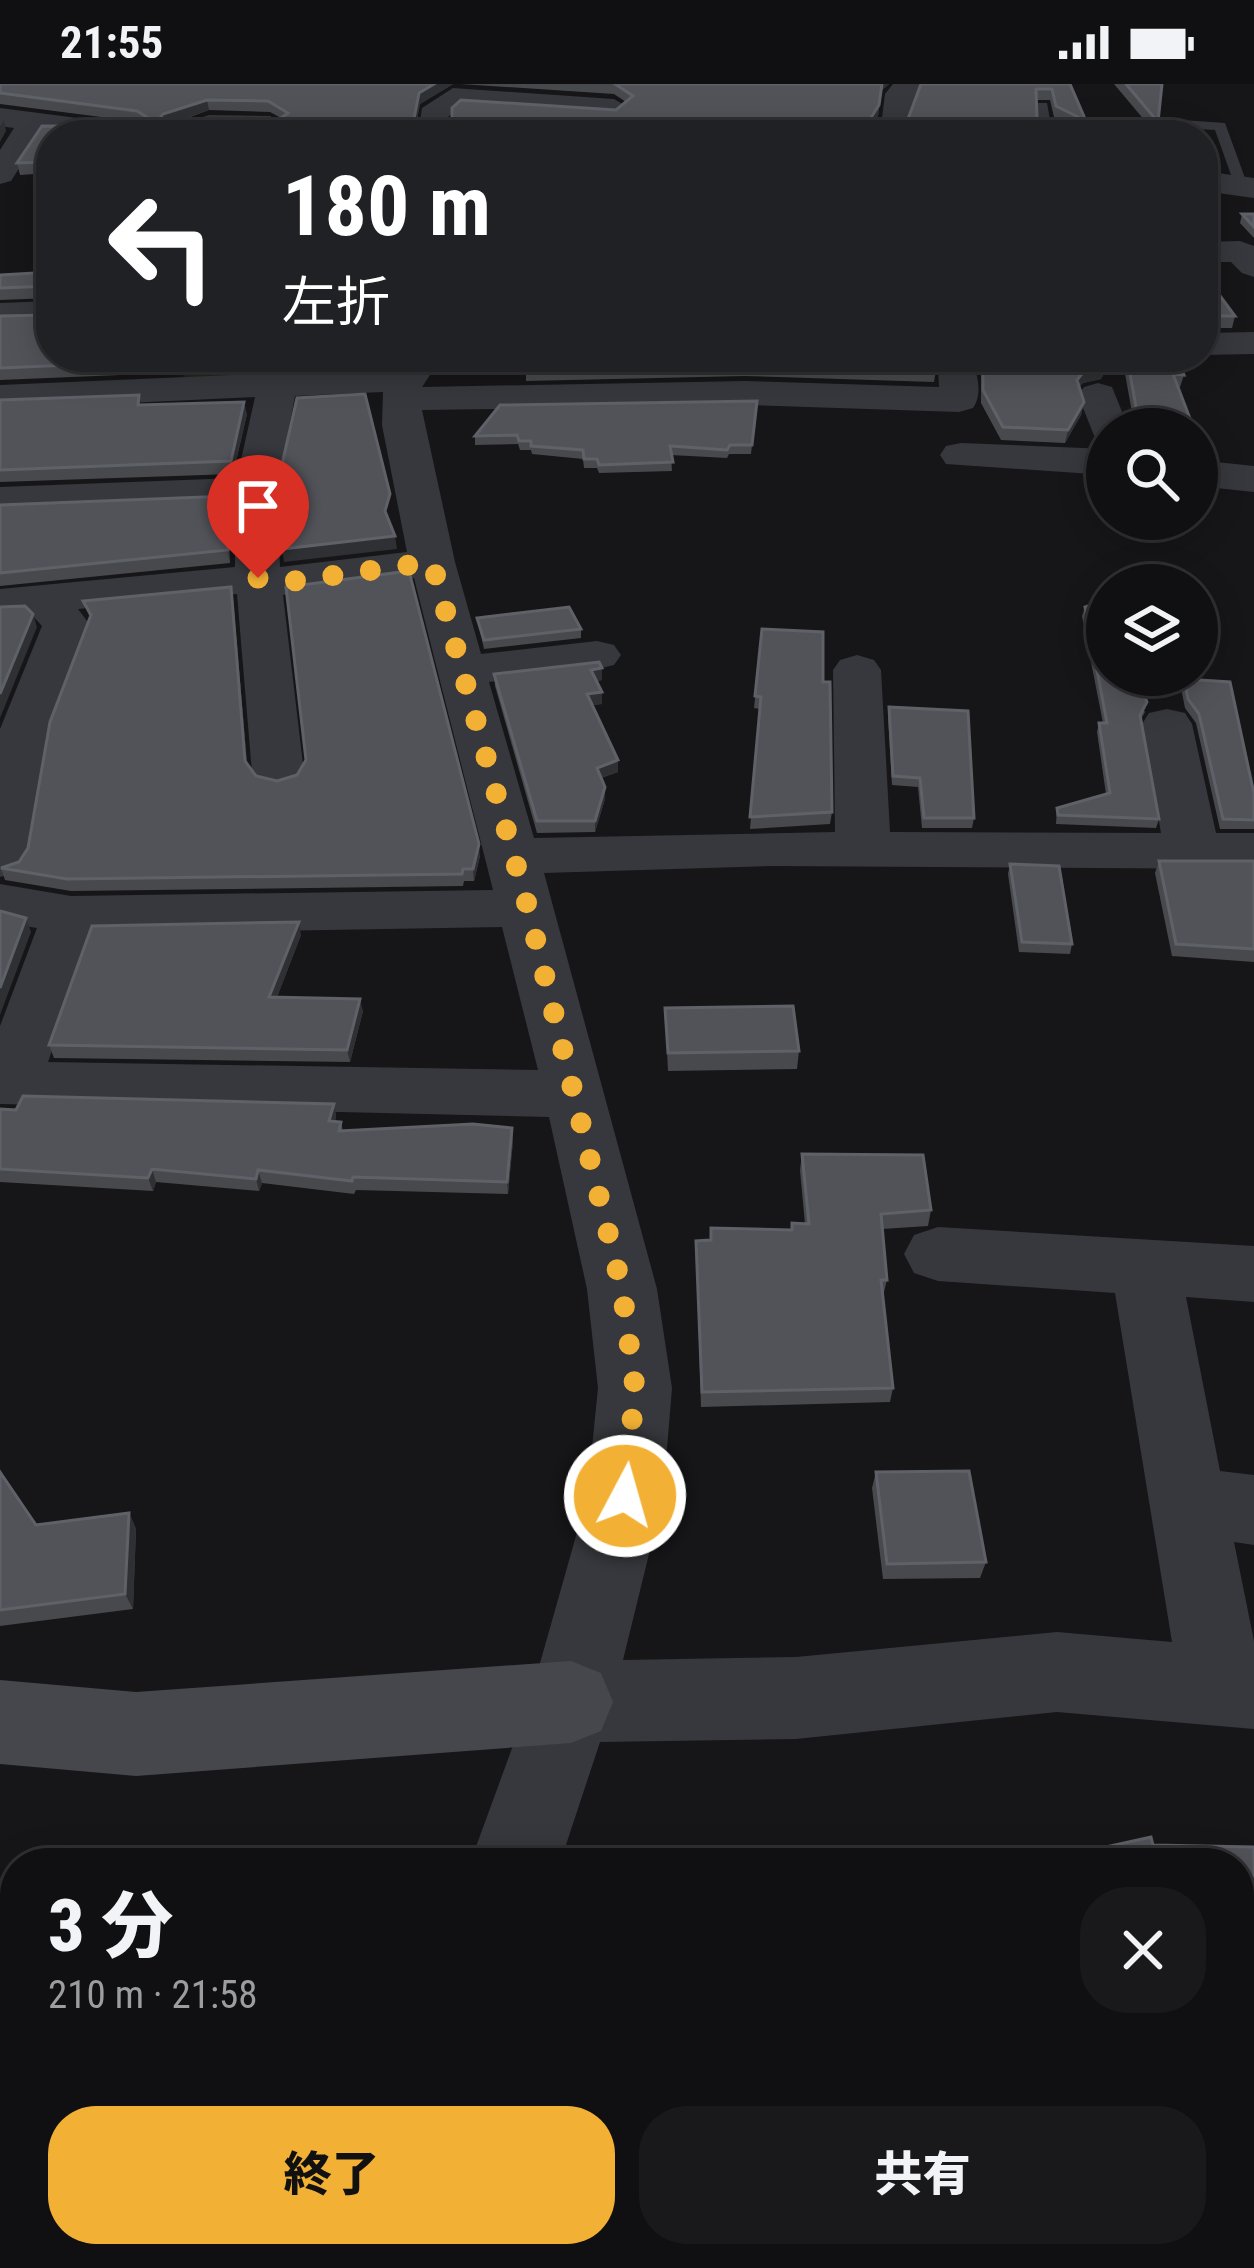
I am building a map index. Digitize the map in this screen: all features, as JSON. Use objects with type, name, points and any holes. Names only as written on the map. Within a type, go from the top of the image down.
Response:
[{"type":"street","points":[[897,120],[900,94],[908,84]]},
{"type":"street","points":[[433,120],[453,98],[614,108]]},
{"type":"street","points":[[0,117],[36,122]]},
{"type":"street","points":[[0,174],[33,122]]},
{"type":"street","points":[[0,185],[34,182]]},
{"type":"street","points":[[1218,183],[1249,187]]},
{"type":"street","points":[[1218,251],[1240,251],[1254,266]]},
{"type":"street","points":[[0,314],[36,313]]},
{"type":"street","points":[[1218,344],[1254,344]]},
{"type":"street","points":[[807,372],[810,397]]},
{"type":"street","points":[[957,372],[959,400],[946,423],[969,472],[1086,464]]},
{"type":"street","points":[[0,397],[164,374],[277,386],[409,379],[959,400]]},
{"type":"street","points":[[409,379],[432,562],[576,1094],[622,1289],[635,1388],[625,1496],[571,1702],[520,1848]]},
{"type":"street","points":[[260,755],[256,490],[277,386]]},
{"type":"street","points":[[1218,475],[1254,478]]},
{"type":"street","points":[[0,500],[256,490]]},
{"type":"street","points":[[22,602],[258,578],[286,582],[432,562]]},
{"type":"street","points":[[0,859],[12,734],[66,625],[22,602]]},
{"type":"street","points":[[463,671],[597,656]]},
{"type":"street","points":[[863,849],[871,688]]},
{"type":"street","points":[[1167,724],[1192,850]]},
{"type":"street","points":[[0,903],[71,915],[521,882],[863,849],[1254,850]]},
{"type":"street","points":[[71,915],[9,1084],[576,1094]]},
{"type":"street","points":[[938,1254],[1254,1274]]},
{"type":"street","points":[[0,1722],[136,1734],[571,1702],[796,1698],[1057,1672],[1237,1686],[1221,1506],[1145,1267]]},
{"type":"lane","points":[[1042,106],[1042,120]]},
{"type":"lane","points":[[1218,126],[1233,148],[1233,164],[1249,187]]},
{"type":"shaded area","points":[[184,372],[333,372],[183,379]]},
{"type":"building","points":[[0,84],[434,84],[419,93],[414,120],[278,120],[288,113],[268,101],[207,100],[151,120],[137,111],[0,93]]},
{"type":"building","points":[[615,84],[882,84],[879,105],[870,120],[452,120],[452,108],[461,100],[616,110],[633,96]]},
{"type":"building","points":[[921,84],[1070,84],[1086,120],[1056,106],[1052,89],[1036,89],[1037,118],[1042,120],[908,120]]},
{"type":"building","points":[[1126,84],[1162,84],[1156,120]]},
{"type":"building","points":[[36,135],[36,162],[17,163]]},
{"type":"building","points":[[36,273],[36,287],[0,288],[0,275]]},
{"type":"building","points":[[1218,293],[1235,316],[1218,316]]},
{"type":"building","points":[[36,315],[36,366],[0,368],[0,316]]},
{"type":"building","points":[[983,372],[1083,372],[1077,380],[1084,402],[1068,430],[1003,427],[983,390]]},
{"type":"building","points":[[1130,372],[1183,372],[1184,375],[1173,374],[1186,408],[1136,408]]},
{"type":"building","points":[[365,394],[390,494],[385,511],[395,536],[282,549],[279,478],[297,398]]},
{"type":"building","points":[[139,395],[138,405],[244,402],[231,461],[0,470],[0,400]]},
{"type":"building","points":[[757,401],[752,445],[730,445],[727,450],[670,446],[673,462],[599,465],[597,459],[584,459],[583,450],[531,446],[531,441],[519,441],[517,435],[475,436],[500,405]]},
{"type":"building","points":[[228,496],[228,550],[0,573],[0,505]]},
{"type":"building","points":[[409,571],[479,844],[473,869],[463,869],[462,874],[67,879],[1,868],[19,862],[28,848],[50,722],[91,615],[83,601],[231,587],[245,761],[256,776],[277,781],[297,775],[306,760],[286,587]]},
{"type":"building","points":[[25,606],[33,614],[0,694],[0,607]]},
{"type":"building","points":[[569,607],[581,629],[484,640],[477,618]]},
{"type":"building","points":[[762,629],[823,632],[823,682],[830,682],[832,812],[750,817]]},
{"type":"building","points":[[599,662],[602,668],[591,670],[602,692],[587,694],[618,760],[597,768],[605,787],[595,821],[537,821],[494,674]]},
{"type":"building","points":[[1218,681],[1230,682],[1254,794],[1254,820],[1223,819],[1199,714],[1188,699],[1218,696]]},
{"type":"building","points":[[1102,696],[1145,696],[1147,702],[1140,715],[1159,819],[1058,815],[1057,808],[1110,793],[1099,723],[1107,723]]},
{"type":"building","points":[[889,707],[968,711],[974,818],[924,818],[920,778],[893,776]]},
{"type":"building","points":[[1159,861],[1254,861],[1254,949],[1176,944]]},
{"type":"building","points":[[1010,864],[1059,866],[1072,944],[1022,942]]},
{"type":"building","points":[[0,911],[26,918],[0,988]]},
{"type":"building","points":[[299,922],[269,997],[360,999],[347,1050],[49,1045],[92,926]]},
{"type":"building","points":[[793,1006],[799,1051],[668,1053],[665,1008]]},
{"type":"building","points":[[23,1096],[334,1104],[329,1121],[341,1122],[339,1131],[473,1124],[512,1128],[507,1182],[353,1177],[352,1181],[258,1170],[256,1179],[152,1169],[148,1178],[0,1169],[0,1109],[16,1110]]},
{"type":"building","points":[[802,1154],[923,1155],[931,1210],[881,1214],[887,1280],[881,1280],[893,1388],[702,1392],[696,1241],[711,1240],[711,1228],[792,1230],[792,1223],[809,1224]]},
{"type":"building","points":[[969,1471],[986,1562],[887,1564],[876,1472]]},
{"type":"building","points":[[0,1472],[36,1525],[129,1513],[125,1594],[0,1610]]},
{"type":"building","points":[[1151,1837],[1153,1845],[1254,1848],[1106,1848]]},
{"type":"route","points":[[258,578],[286,582],[432,562],[528,908],[622,1289],[635,1388],[625,1496]]}]
